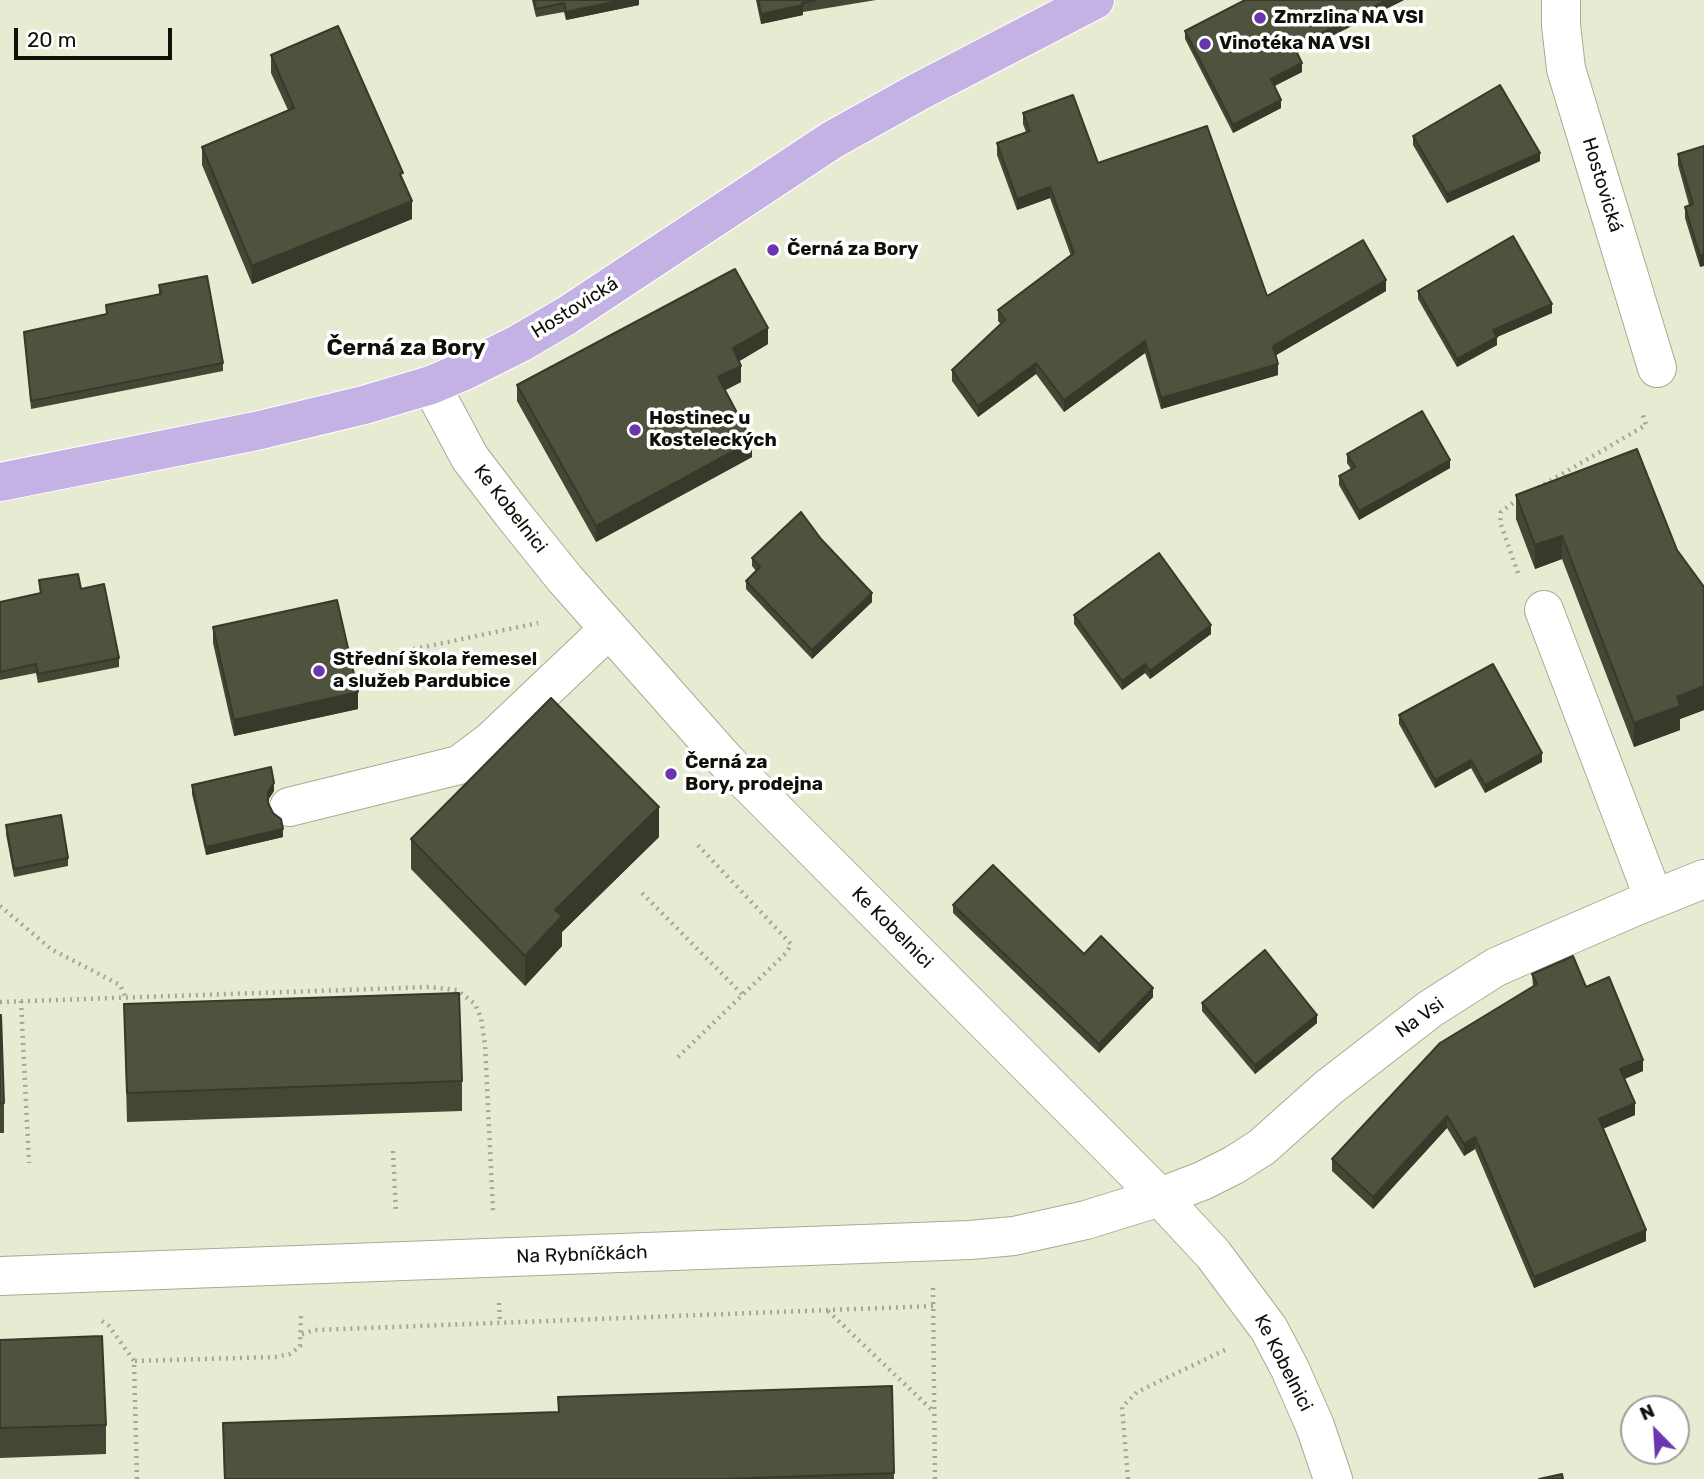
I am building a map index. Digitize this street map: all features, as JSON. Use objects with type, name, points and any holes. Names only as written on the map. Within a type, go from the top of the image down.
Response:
[{"type":"main road","name":"Hostovická","points":[[0,482],[256,431],[364,405],[431,385],[520,343],[566,316],[832,140],[1095,0]]},
{"type":"street","name":"Hostovická","points":[[1562,0],[1561,37],[1566,69],[1657,368]]},
{"type":"street","name":"Ke Kobelnici","points":[[431,385],[470,458],[550,560],[727,762],[1160,1197],[1213,1254],[1269,1329],[1315,1426],[1333,1479]]},
{"type":"street","points":[[1544,610],[1654,899]]},
{"type":"street","points":[[289,807],[459,765],[491,741],[609,629]]},
{"type":"street","name":"Na Vsi","points":[[1160,1197],[1202,1181],[1262,1147],[1328,1088],[1419,1017],[1496,967],[1704,879]]},
{"type":"street","name":"Na Rybníčkách","points":[[0,1276],[1014,1236],[1086,1220],[1160,1197]]},
{"type":"path","points":[[1544,610],[1529,602],[1500,522],[1501,512],[1508,504],[1646,425],[1639,401]]},
{"type":"path","points":[[386,655],[538,623]]},
{"type":"path","points":[[678,1057],[787,952],[791,944],[695,842]]},
{"type":"path","points":[[642,893],[743,995]]},
{"type":"path","points":[[0,906],[51,949],[120,985],[126,998]]},
{"type":"path","points":[[0,1002],[429,987],[457,990],[475,1004],[481,1018],[485,1044],[489,1148]]},
{"type":"path","points":[[21,1001],[29,1163]]},
{"type":"path","points":[[393,1151],[398,1262]]},
{"type":"path","points":[[932,1241],[935,1479]]},
{"type":"path","points":[[136,1479],[134,1361],[275,1357],[290,1354],[300,1346],[302,1334],[299,1265]]},
{"type":"path","points":[[302,1334],[315,1330],[933,1306]]},
{"type":"path","points":[[827,1310],[934,1412]]},
{"type":"path","points":[[1128,1479],[1122,1407],[1137,1392],[1269,1329]]},
{"type":"building","points":[[534,0],[622,0],[566,12],[564,3],[536,9]]},
{"type":"building","points":[[758,0],[817,0],[761,14]]},
{"type":"building","points":[[1245,0],[1387,0],[1294,47],[1302,63],[1271,79],[1281,100],[1233,125],[1185,31]]},
{"type":"building","points":[[338,26],[403,173],[400,174],[412,201],[252,266],[202,147],[294,108],[271,55]]},
{"type":"building","points":[[1500,85],[1540,153],[1447,194],[1413,136]]},
{"type":"building","points":[[1073,95],[1098,163],[1207,126],[1267,296],[1363,240],[1386,280],[1273,346],[1278,364],[1161,398],[1145,341],[1064,400],[1036,363],[978,406],[952,370],[1005,320],[998,310],[1074,253],[1050,187],[1017,199],[997,143],[1030,131],[1023,113]]},
{"type":"building","points":[[1704,146],[1704,254],[1700,256],[1685,207],[1693,204],[1678,154]]},
{"type":"building","points":[[1513,236],[1552,304],[1493,330],[1497,337],[1457,359],[1418,291]]},
{"type":"building","name":"Hostinec u Kosteleckých","points":[[735,269],[768,328],[733,348],[741,366],[718,377],[752,441],[596,526],[517,385]]},
{"type":"building","points":[[207,276],[223,363],[31,401],[24,332],[107,314],[106,305],[161,294],[159,285]]},
{"type":"building","points":[[1422,411],[1450,460],[1359,511],[1339,476],[1355,467],[1347,454]]},
{"type":"building","points":[[1637,449],[1677,550],[1704,587],[1704,686],[1677,697],[1680,706],[1634,723],[1562,536],[1535,545],[1516,495]]},
{"type":"building","points":[[801,512],[821,539],[872,593],[812,650],[746,581],[760,567],[752,558]]},
{"type":"building","points":[[1159,553],[1211,625],[1150,671],[1145,664],[1122,681],[1074,615]]},
{"type":"building","points":[[78,574],[81,589],[104,584],[119,658],[38,674],[36,664],[0,672],[0,602],[41,593],[39,580]]},
{"type":"building","points":[[337,600],[358,692],[234,720],[213,627]]},
{"type":"building","points":[[1493,664],[1542,753],[1485,785],[1471,760],[1435,780],[1399,715]]},
{"type":"building","points":[[551,698],[659,807],[555,910],[562,916],[525,956],[411,839]]},
{"type":"building","points":[[271,767],[274,783],[268,792],[268,803],[273,813],[281,819],[283,829],[206,847],[192,785]]},
{"type":"building","points":[[61,815],[68,858],[14,869],[6,825]]},
{"type":"building","points":[[993,865],[1084,954],[1101,936],[1153,988],[1099,1044],[953,905]]},
{"type":"building","points":[[1265,950],[1317,1015],[1255,1065],[1202,1003]]},
{"type":"building","points":[[1573,956],[1586,987],[1609,977],[1643,1060],[1620,1069],[1635,1103],[1599,1119],[1646,1230],[1534,1277],[1475,1137],[1464,1144],[1447,1116],[1373,1197],[1332,1159],[1440,1043],[1537,984],[1532,974]]},
{"type":"building","points":[[459,993],[462,1081],[127,1093],[124,1004]]},
{"type":"building","points":[[0,1015],[4,1103],[0,1104]]},
{"type":"building","points":[[102,1336],[106,1425],[0,1428],[0,1340]]},
{"type":"building","points":[[892,1386],[894,1473],[725,1479],[225,1479],[223,1423],[559,1412],[558,1397]]},
{"type":"building","points":[[1562,1474],[1563,1479],[1539,1479]]},
{"type":"place","name":"Zmrzlina NA VSI","points":[[1260,18]]},
{"type":"place","name":"Vinotéka NA VSI","points":[[1205,44]]},
{"type":"place","name":"Černá za Bory","points":[[773,250]]},
{"type":"place","name":"Hostinec u Kosteleckých","points":[[635,430]]},
{"type":"place","name":"Střední škola řemesel a služeb Pardubice","points":[[319,671]]},
{"type":"place","name":"Černá za Bory, prodejna","points":[[671,774]]},
{"type":"district","name":"Černá za Bory","points":[[406,348]]}]
